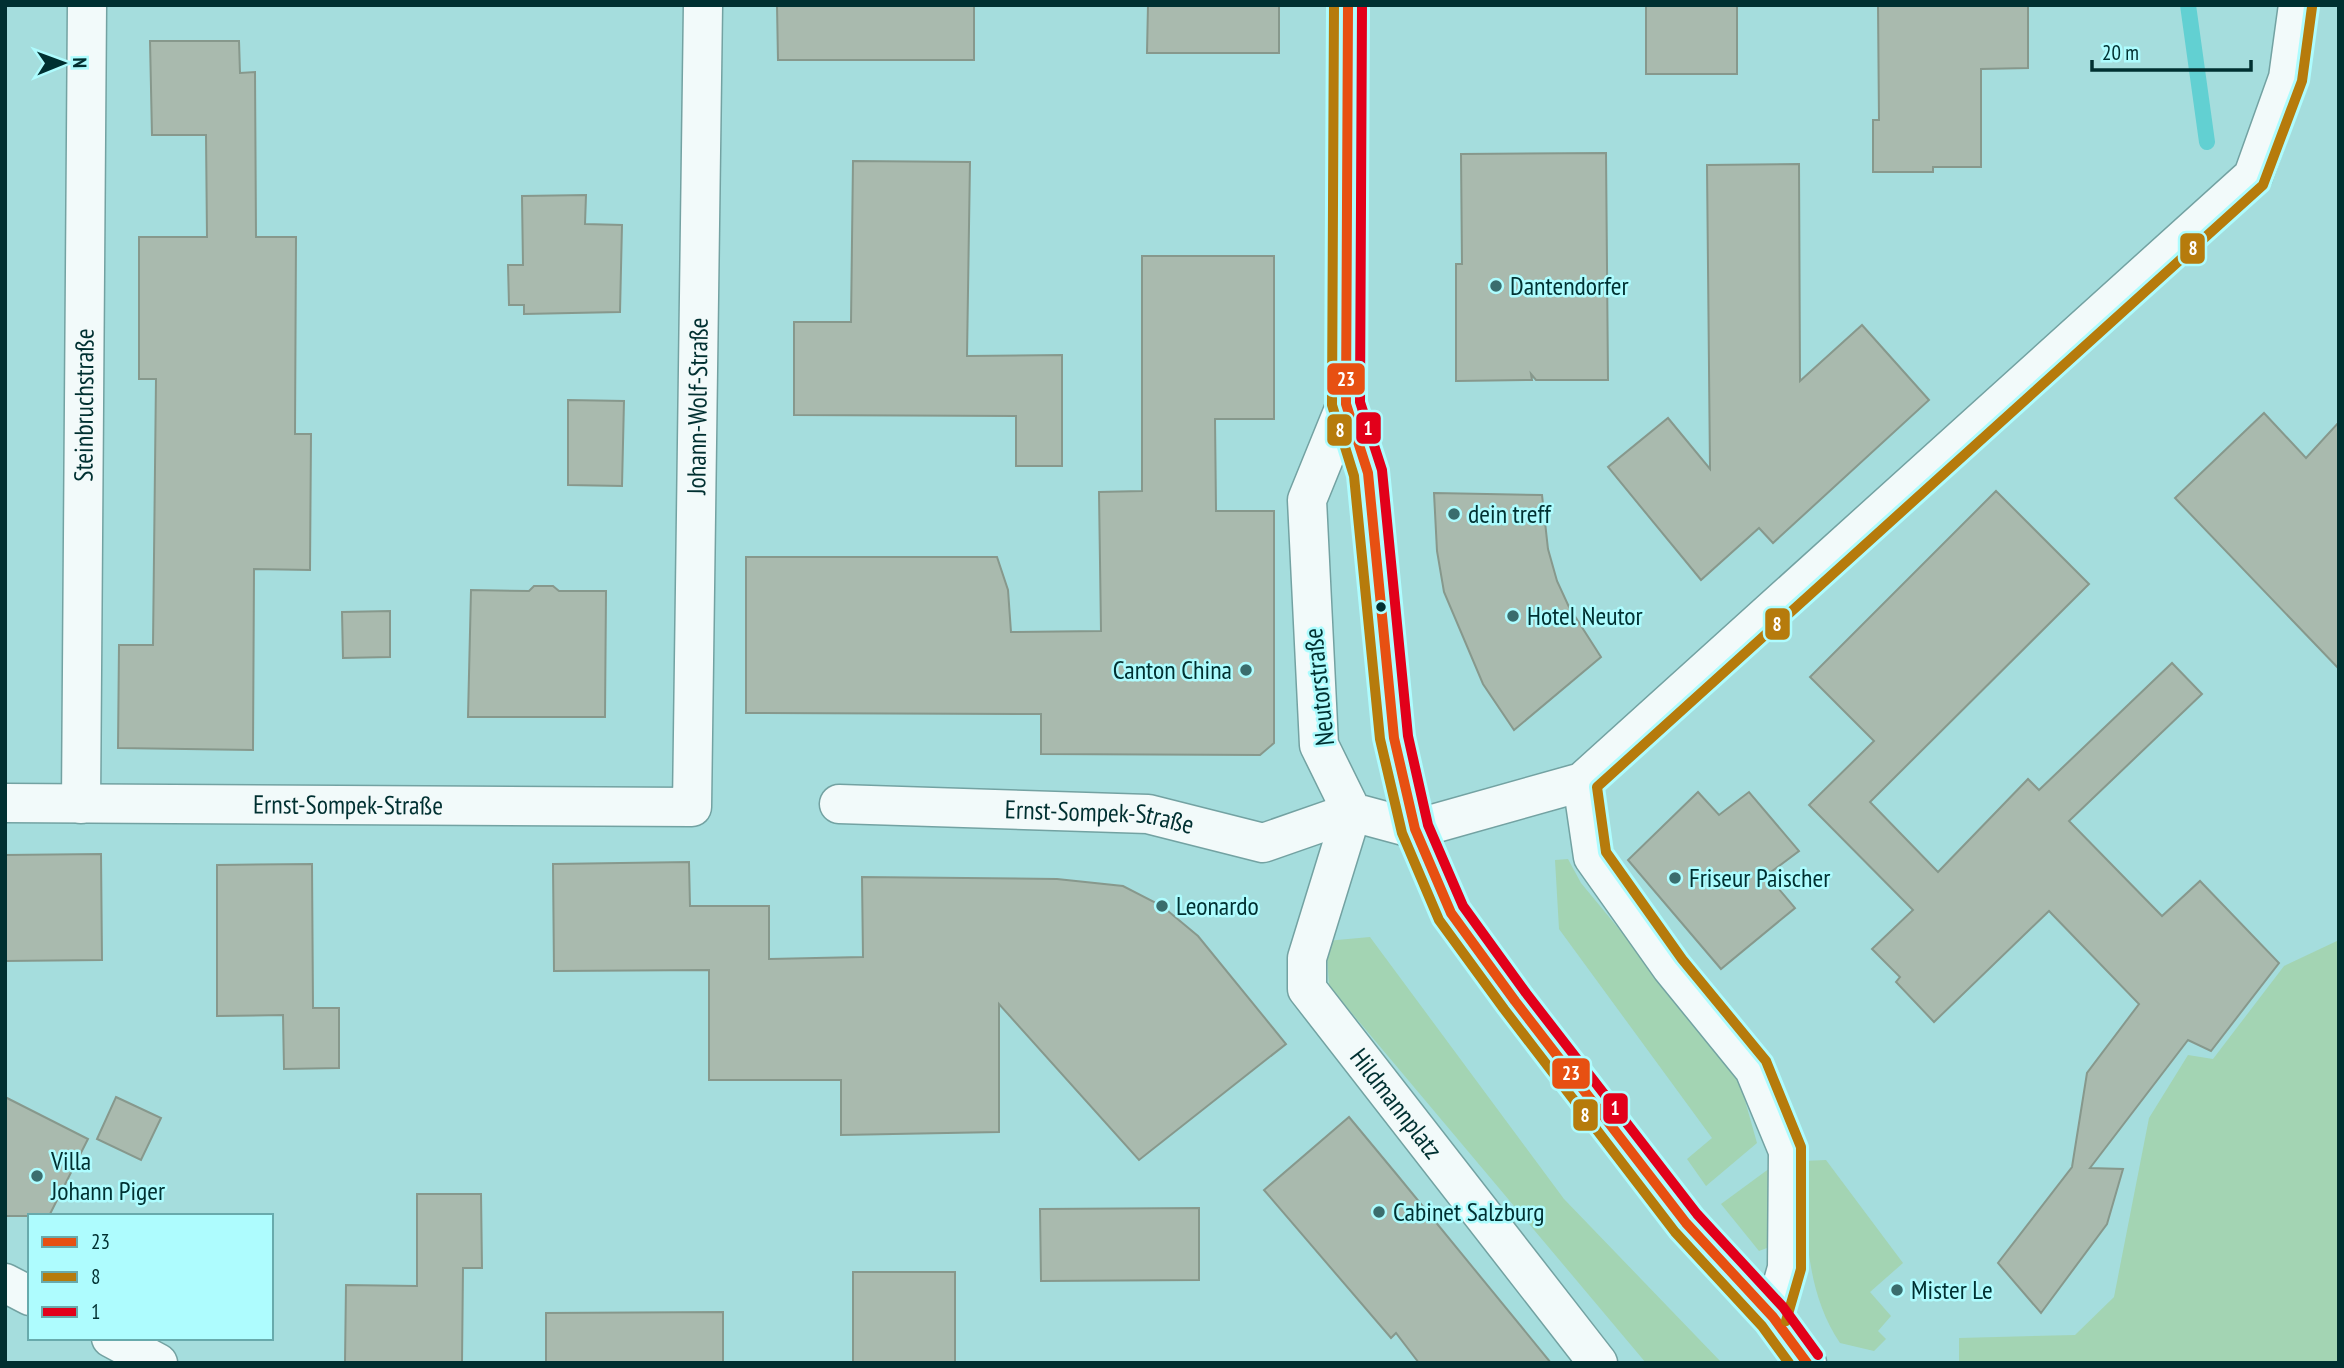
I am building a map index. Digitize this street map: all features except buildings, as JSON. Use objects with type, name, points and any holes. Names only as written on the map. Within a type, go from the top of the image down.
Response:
[{"type":"street","name":"Steinbruchstraße","points":[[81,804],[87,5]]},
{"type":"street","name":"Johann-Wolf-Straße","points":[[692,807],[703,5]]},
{"type":"street","name":"Neutorstraße","points":[[1348,5],[1346,404],[1368,473],[1394,738],[1415,829]]},
{"type":"street","points":[[1352,812],[1415,829],[1582,782],[2253,176],[2288,78],[2298,5]]},
{"type":"street","name":"Neutorstraße","points":[[1346,404],[1307,500],[1320,745],[1352,812]]},
{"type":"street","points":[[1582,782],[1592,857],[1671,967],[1754,1069],[1788,1151],[1787,1268],[1773,1317]]},
{"type":"street","name":"Ernst-Sompek-Straße","points":[[5,803],[692,807]]},
{"type":"street","name":"Ernst-Sompek-Straße","points":[[839,804],[1148,814],[1263,843],[1352,812]]},
{"type":"street","name":"Hildmannplatz","points":[[1352,812],[1307,958],[1307,989],[1598,1363]]},
{"type":"street","points":[[1415,829],[1451,913],[1515,1001],[1686,1223],[1773,1317],[1807,1363]]},
{"type":"street","points":[[5,1283],[28,1295]]},
{"type":"street","points":[[115,1340],[158,1363]]},
{"type":"green space","points":[[1568,859],[1581,883],[1737,1072],[1757,1143],[1706,1186],[1687,1159],[1712,1138],[1559,929],[1555,860]]},
{"type":"green space","points":[[1370,937],[1564,1199],[1722,1363],[1646,1363],[1329,986],[1326,941]]},
{"type":"green space","points":[[2339,940],[2339,1363],[1959,1363],[1959,1338],[2075,1335],[2114,1297],[2149,1118],[2188,1055],[2213,1059],[2284,966]]},
{"type":"green space","points":[[1826,1160],[1903,1263],[1870,1292],[1891,1316],[1878,1331],[1886,1339],[1874,1351],[1840,1343],[1828,1323],[1813,1278],[1803,1161]]},
{"type":"green space","points":[[1770,1168],[1767,1248],[1759,1251],[1721,1204]]},
{"type":"waterway","points":[[2188,5],[2207,142]]},
{"type":"transit line","name":"8","points":[[1334,5],[1332,405],[1354,476],[1380,739],[1402,833],[1439,920],[1675,1232],[1762,1326],[1789,1363]]},
{"type":"transit line","name":"23","points":[[1348,5],[1346,404],[1368,473],[1394,738],[1415,829],[1451,913],[1515,1001],[1686,1223],[1773,1317],[1807,1363]]},
{"type":"transit line","name":"1","points":[[1362,5],[1360,402],[1382,470],[1408,736],[1428,825],[1463,906],[1526,993],[1697,1214],[1783,1307],[1818,1355]]},
{"type":"transit line","name":"8","points":[[1786,1321],[1801,1269],[1801,1147],[1766,1061],[1682,959],[1606,852],[1597,787],[2263,185],[2302,81],[2312,7]]},
{"type":"place","name":"Dantendorfer","points":[[1496,286]]},
{"type":"place","name":"dein treff","points":[[1454,514]]},
{"type":"place","name":"Hotel Neutor","points":[[1513,616]]},
{"type":"place","name":"Canton China","points":[[1246,670]]},
{"type":"place","name":"Friseur Paischer","points":[[1675,878]]},
{"type":"place","name":"Leonardo","points":[[1162,906]]},
{"type":"place","name":"Villa Johann Piger","points":[[37,1176]]},
{"type":"place","name":"Cabinet Salzburg","points":[[1379,1212]]},
{"type":"place","name":"Mister Le","points":[[1897,1290]]}]
